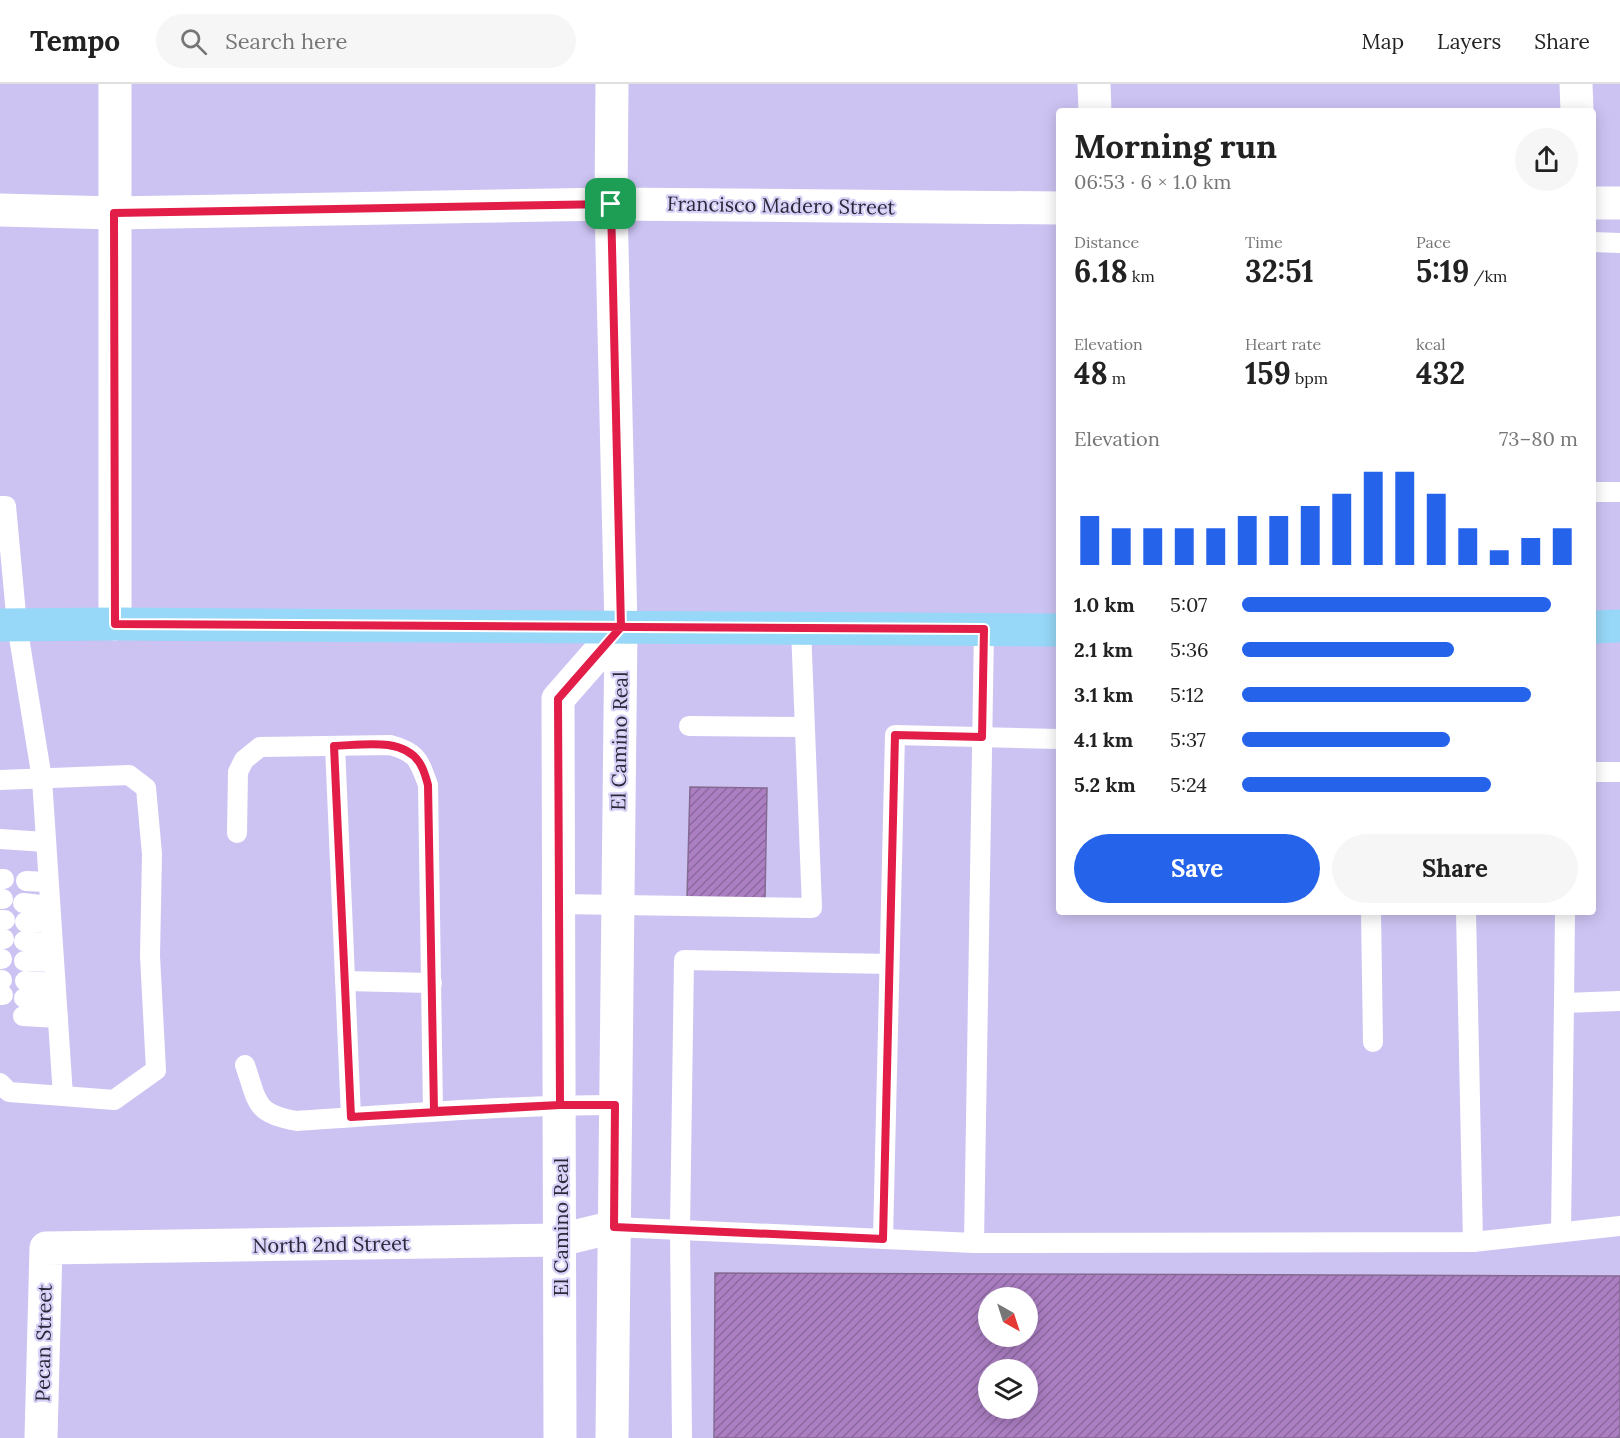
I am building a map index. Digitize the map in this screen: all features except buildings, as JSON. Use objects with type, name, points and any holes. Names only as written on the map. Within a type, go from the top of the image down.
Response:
[{"type":"main road","points":[[8,625],[1056,630]]},
{"type":"main road","points":[[1596,627],[1620,626]]},
{"type":"street","points":[[115,84],[115,624]]},
{"type":"street","points":[[612,84],[611,204],[621,627]]},
{"type":"street","points":[[1094,84],[1095,108]]},
{"type":"street","points":[[1576,84],[1577,108]]},
{"type":"street","points":[[1596,203],[1620,203]]},
{"type":"street","name":"Francisco Madero Street","points":[[0,210],[114,213],[611,204],[1056,208]]},
{"type":"street","name":"El Camino Real","points":[[560,1438],[558,699],[621,627]]},
{"type":"street","name":"El Camino Real","points":[[612,1438],[621,627]]},
{"type":"street","name":"North 2nd Street","points":[[46,1248],[560,1240],[614,1227]]},
{"type":"street","name":"Pecan Street","points":[[41,1438],[46,1248]]},
{"type":"lane","points":[[1596,242],[1620,243]]},
{"type":"lane","points":[[1596,492],[1620,492]]},
{"type":"lane","points":[[3,506],[8,625],[42,779],[63,1096]]},
{"type":"lane","points":[[559,903],[618,906],[812,908],[801,628]]},
{"type":"lane","points":[[974,1243],[984,629]]},
{"type":"lane","points":[[689,726],[804,727]]},
{"type":"lane","points":[[883,1239],[895,735],[1056,739]]},
{"type":"lane","points":[[237,833],[238,772],[244,760],[260,747],[390,745],[408,749],[420,763],[428,785],[434,1111]]},
{"type":"lane","points":[[334,746],[351,1117]]},
{"type":"lane","points":[[1596,772],[1620,772]]},
{"type":"lane","points":[[0,780],[129,775],[147,788],[152,854],[150,956],[156,1070],[114,1100],[9,1092],[0,1083]]},
{"type":"lane","points":[[0,839],[45,842]]},
{"type":"lane","points":[[26,881],[48,882]]},
{"type":"lane","points":[[50,915],[24,922],[53,953]]},
{"type":"lane","points":[[1371,915],[1373,1042]]},
{"type":"lane","points":[[1466,915],[1473,1242]]},
{"type":"lane","points":[[1562,1232],[1565,915]]},
{"type":"lane","points":[[24,961],[53,953]]},
{"type":"lane","points":[[682,1438],[680,1230],[684,960],[889,964]]},
{"type":"lane","points":[[345,981],[432,983]]},
{"type":"lane","points":[[56,1000],[24,998],[56,1000]]},
{"type":"lane","points":[[1564,1003],[1620,1001]]},
{"type":"lane","points":[[245,1065],[260,1107],[276,1117],[297,1121],[434,1111],[560,1105],[615,1105]]},
{"type":"lane","points":[[614,1227],[974,1243],[1473,1242],[1620,1226]]},
{"type":"route","points":[[611,204],[114,213],[115,624],[536,626],[621,627],[984,629],[982,737],[895,735],[883,1239],[614,1227],[615,1105],[560,1105],[351,1117],[334,746],[390,745],[408,749],[420,763],[428,785],[434,1111],[560,1105],[558,699],[621,627],[611,204]]}]
